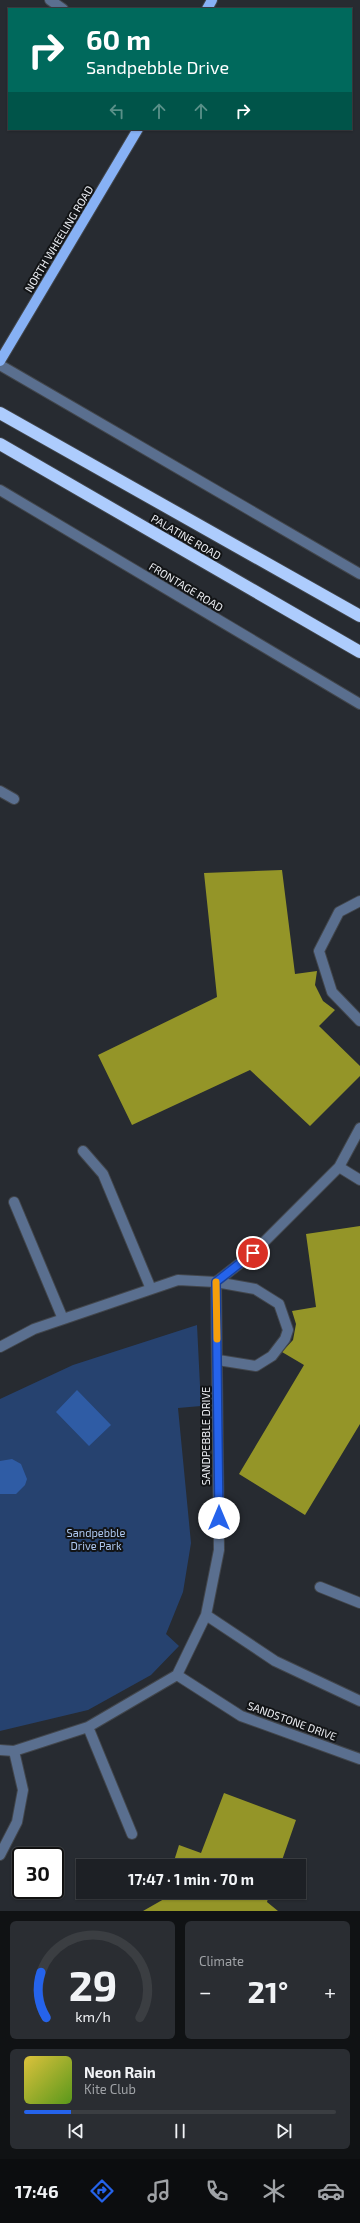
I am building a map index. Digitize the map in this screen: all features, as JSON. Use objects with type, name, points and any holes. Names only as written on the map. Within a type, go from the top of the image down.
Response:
[{"type":"highway","name":"PALATINE ROAD","points":[[0,414],[360,616]]},
{"type":"highway","name":"PALATINE ROAD","points":[[0,444],[360,652]]},
{"type":"main road","name":"NORTH WHEELING ROAD","points":[[0,361],[137,130]]},
{"type":"street","points":[[50,0],[62,8]]},
{"type":"street","points":[[0,365],[360,574]]},
{"type":"street","name":"FRONTAGE ROAD","points":[[0,490],[360,704]]},
{"type":"street","points":[[0,791],[14,799]]},
{"type":"street","points":[[360,901],[339,912],[319,951],[332,992],[360,1021]]},
{"type":"street","points":[[216,1282],[253,1253],[339,1167],[360,1128]]},
{"type":"street","points":[[83,1152],[103,1174],[151,1289]]},
{"type":"street","points":[[339,1167],[360,1180]]},
{"type":"street","points":[[14,1202],[63,1319]]},
{"type":"street","points":[[0,1347],[34,1329],[178,1280],[216,1282],[255,1288],[279,1304],[288,1330],[285,1340],[272,1356],[256,1366],[218,1360]]},
{"type":"street","name":"SANDPEBBLE DRIVE","points":[[177,1675],[206,1615],[219,1550],[216,1282]]},
{"type":"street","points":[[320,1587],[360,1603]]},
{"type":"street","points":[[206,1615],[275,1661],[360,1701]]},
{"type":"street","points":[[0,1750],[14,1751],[88,1727],[177,1675]]},
{"type":"street","name":"SANDSTONE DRIVE","points":[[177,1675],[241,1716],[360,1759]]},
{"type":"street","points":[[88,1727],[132,1834]]},
{"type":"street","points":[[0,1854],[17,1822],[23,1790],[14,1751]]},
{"type":"green space","name":"Sandpebble Drive Park","points":[[197,1325],[201,1406],[178,1408],[191,1543],[183,1592],[166,1634],[179,1646],[151,1675],[88,1710],[0,1731],[0,1399],[73,1365]]},
{"type":"shaded area","points":[[77,1390],[111,1425],[89,1446],[56,1412]]},
{"type":"shaded area","points":[[12,1459],[21,1464],[27,1479],[25,1485],[16,1494],[0,1494],[0,1461]]},
{"type":"building","points":[[282,870],[295,974],[317,971],[315,985],[323,1001],[335,1010],[319,1026],[360,1066],[360,1076],[310,1126],[250,1070],[132,1125],[98,1055],[217,997],[204,873]]},
{"type":"building","points":[[360,1226],[360,1424],[305,1515],[239,1474],[304,1365],[282,1352],[293,1340],[296,1324],[292,1311],[316,1307],[306,1234]]},
{"type":"building","points":[[224,1793],[296,1820],[282,1859],[175,1859],[179,1845],[201,1853]]},
{"type":"building","points":[[164,1899],[268,1899],[267,1902],[278,1911],[143,1911]]},
{"type":"slow traffic","points":[[216,1282],[217,1339]]},
{"type":"route","points":[[219,1518],[216,1282],[253,1253]]}]
